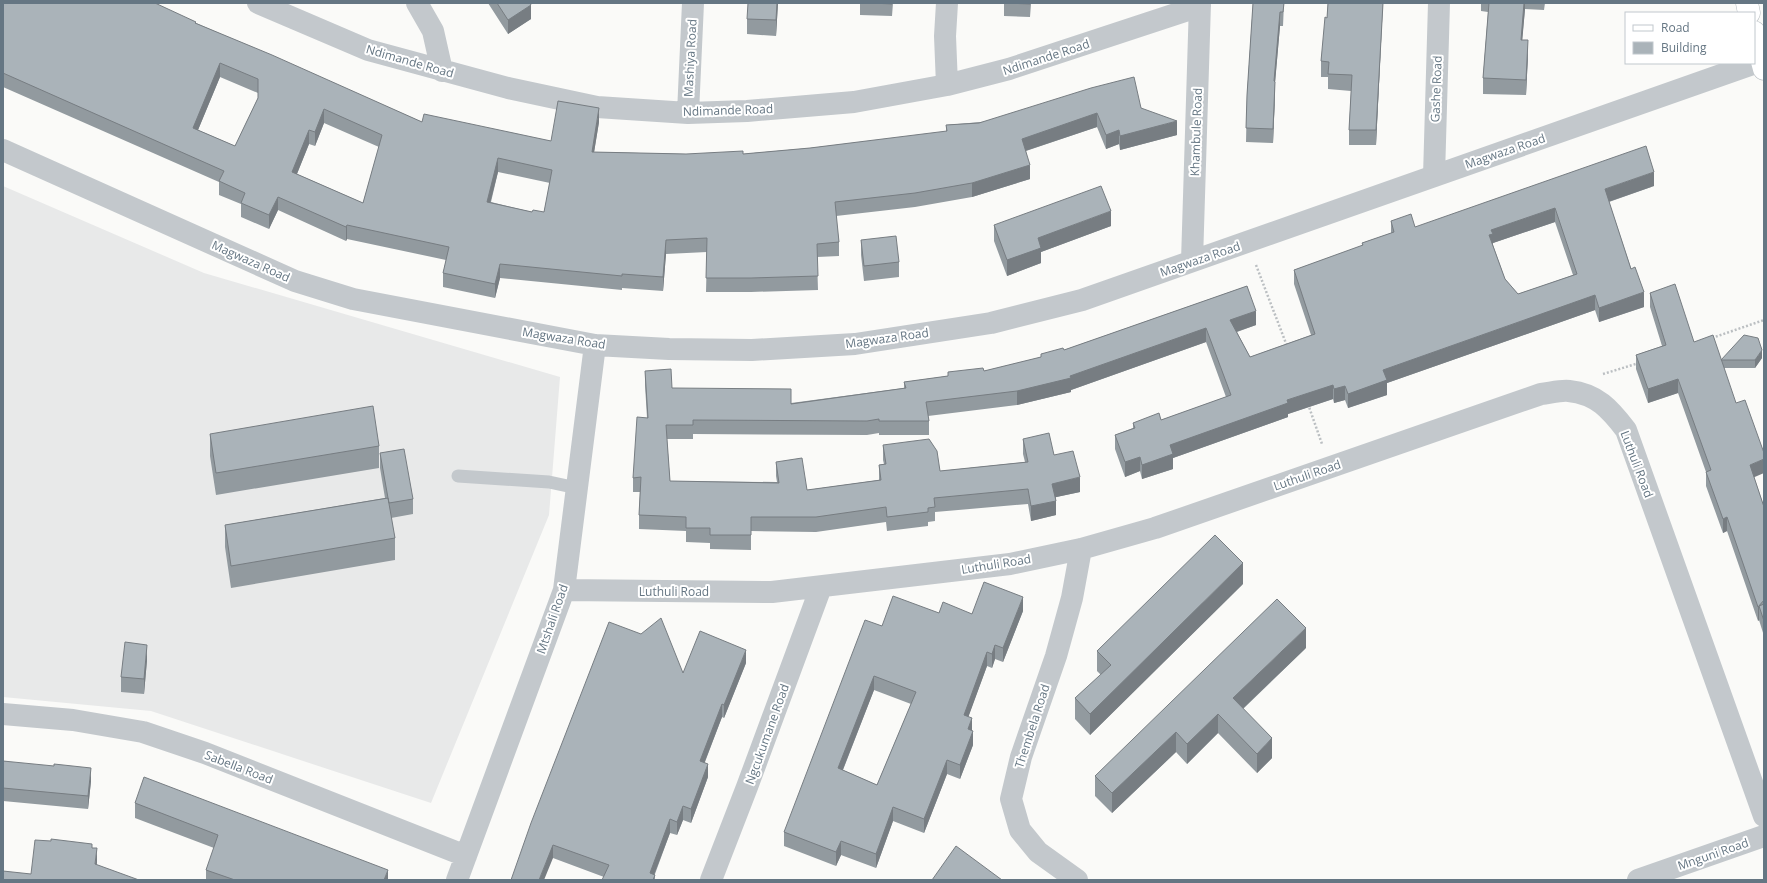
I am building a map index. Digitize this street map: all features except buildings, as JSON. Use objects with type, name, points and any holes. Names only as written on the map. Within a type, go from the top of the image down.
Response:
[{"type":"street","name":"Ndimande Road","points":[[258,3],[368,50],[508,88],[597,107],[688,113],[747,111],[854,102],[947,85],[1009,69],[1200,4]]},
{"type":"street","points":[[417,3],[433,31],[442,71]]},
{"type":"street","name":"Mashiya Road","points":[[688,113],[693,3]]},
{"type":"street","points":[[947,3],[945,36],[947,85]]},
{"type":"street","name":"Gashe Road","points":[[1434,176],[1439,3]]},
{"type":"street","name":"Khambule Road","points":[[1192,261],[1200,4]]},
{"type":"street","points":[[1755,35],[1763,63]]},
{"type":"street","name":"Magwaza Road","points":[[3,150],[296,281],[352,299],[596,345],[668,349],[752,350],[855,344],[991,323],[1082,300],[1434,176],[1763,63]]},
{"type":"street","name":"Mtshali Road","points":[[457,880],[564,590],[596,345]]},
{"type":"street","name":"Luthuli Road","points":[[564,590],[772,592],[1010,564],[1082,549],[1155,528],[1541,394],[1569,391],[1594,397],[1610,410],[1626,430],[1764,816]]},
{"type":"street","name":"Thembela Road","points":[[1077,880],[1038,852],[1020,830],[1011,799],[1021,757],[1056,656],[1070,606],[1082,549]]},
{"type":"street","name":"Ngcukumane Road","points":[[711,880],[750,780],[821,587]]},
{"type":"street","name":"Sabella Road","points":[[3,714],[73,720],[143,732],[205,753],[466,856]]},
{"type":"street","name":"Mnguni Road","points":[[1638,880],[1764,836]]},
{"type":"lane","points":[[458,476],[549,482],[577,488]]},
{"type":"path","points":[[1247,242],[1288,349]]},
{"type":"path","points":[[1707,340],[1764,320]]},
{"type":"path","points":[[1569,391],[1599,376],[1643,361]]},
{"type":"path","points":[[1306,400],[1330,467]]},
{"type":"shaded area","points":[[3,186],[204,273],[560,377],[549,515],[431,803],[151,711],[3,697]]}]
